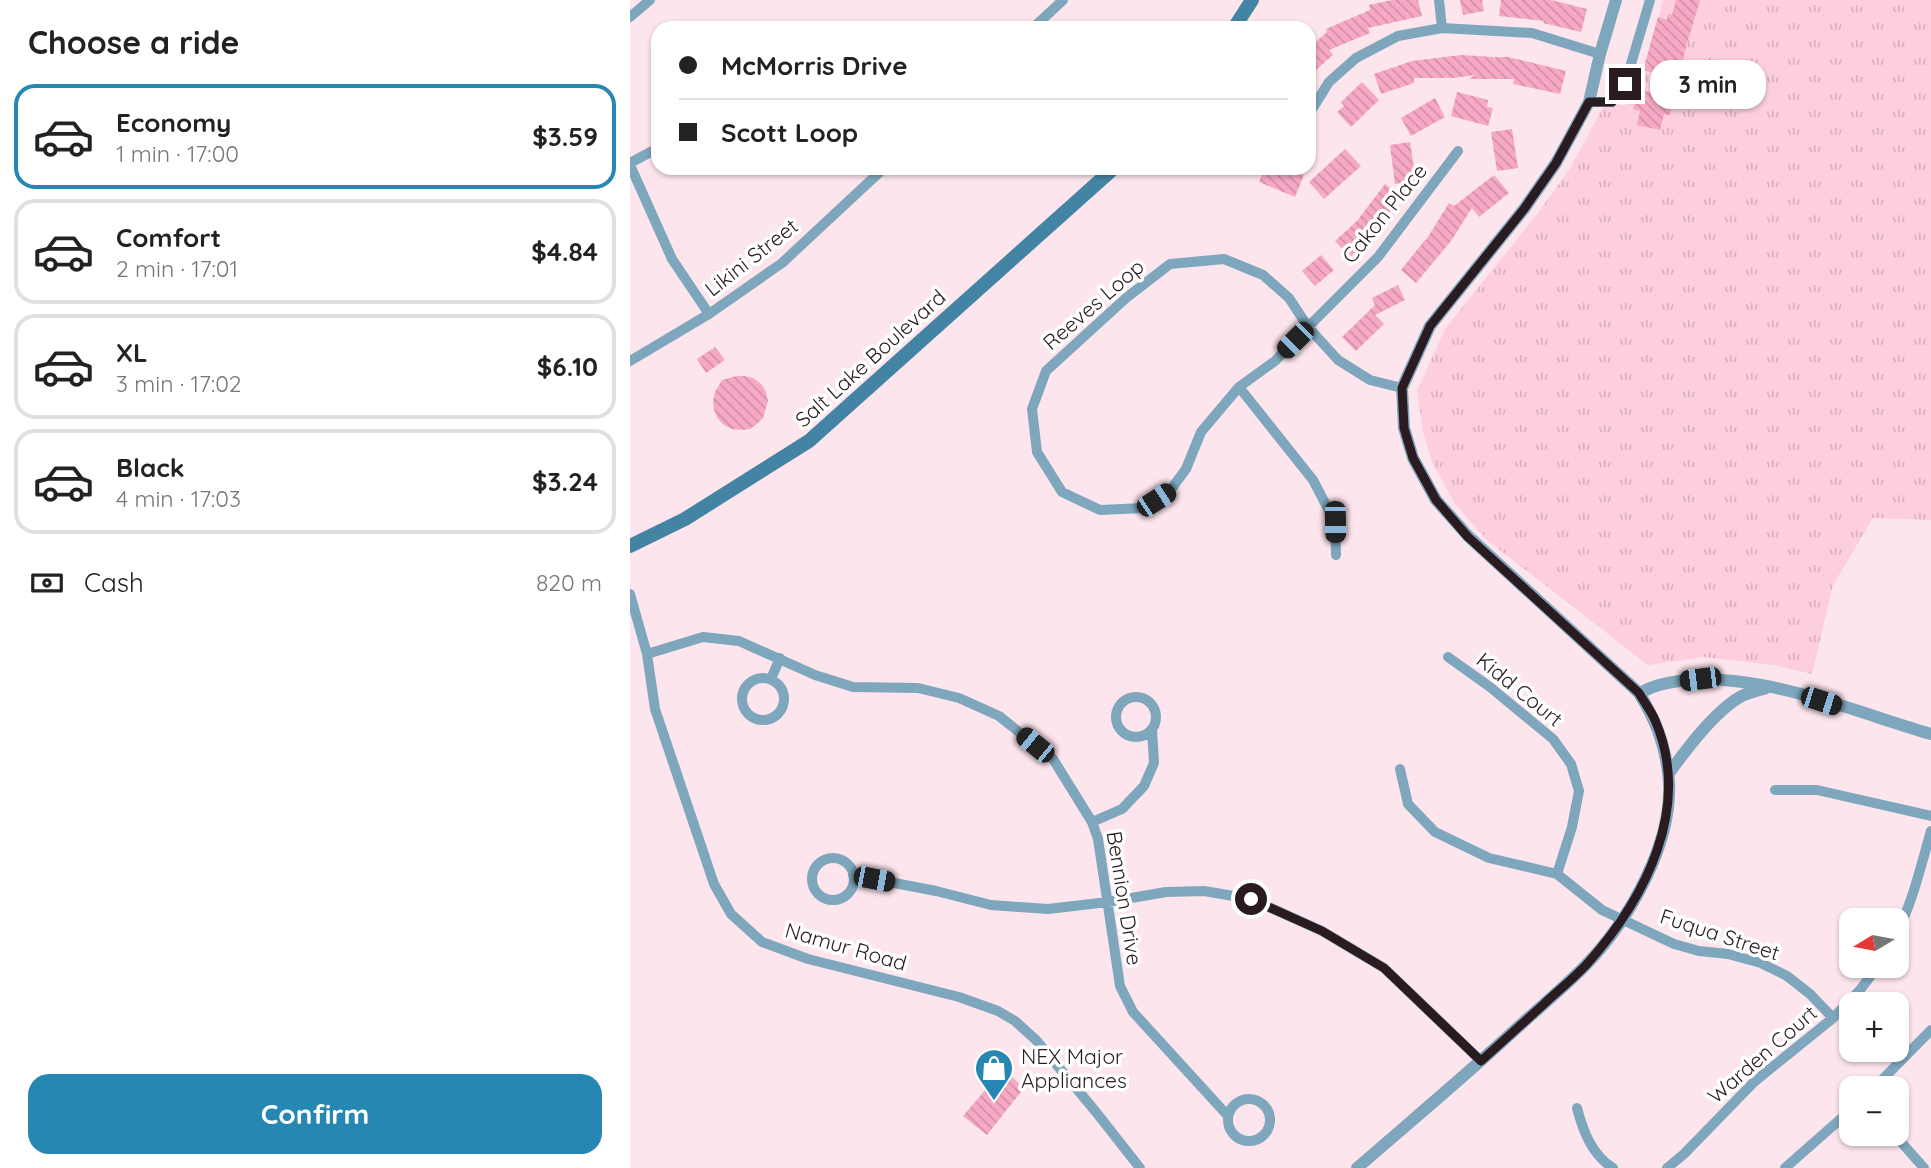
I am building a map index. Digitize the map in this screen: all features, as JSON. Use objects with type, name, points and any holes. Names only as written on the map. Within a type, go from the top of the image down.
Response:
[{"type":"main road","points":[[1238,21],[1252,0]]},
{"type":"main road","name":"Salt Lake Boulevard","points":[[630,546],[685,519],[810,441],[1106,175]]},
{"type":"street","points":[[630,18],[650,0]]},
{"type":"street","points":[[1040,21],[1063,0]]},
{"type":"street","points":[[1439,0],[1442,28]]},
{"type":"street","points":[[1357,1168],[1481,1061],[1586,965],[1623,920],[1651,869],[1665,825],[1668,774],[1655,720],[1639,693],[1468,537],[1436,500],[1413,458],[1404,428],[1402,388],[1430,326],[1524,209],[1556,163],[1589,102],[1616,0]]},
{"type":"street","points":[[1589,102],[1612,102],[1625,84],[1650,0]]},
{"type":"street","points":[[1316,103],[1329,82],[1356,58],[1398,36],[1442,28],[1532,33],[1600,54]]},
{"type":"street","name":"Cakon Place","points":[[1308,327],[1378,257],[1458,151]]},
{"type":"street","points":[[651,152],[630,164],[672,259],[709,314]]},
{"type":"street","name":"Likini Street","points":[[630,361],[709,314],[782,263],[876,175]]},
{"type":"street","name":"Reeves Loop","points":[[1308,327],[1275,361],[1239,387],[1201,432],[1186,469],[1169,492],[1144,508],[1100,510],[1062,492],[1037,452],[1032,409],[1046,371],[1126,298],[1170,264],[1224,259],[1262,275],[1289,298],[1308,327],[1338,360],[1370,380],[1402,388]]},
{"type":"street","points":[[1239,387],[1313,480],[1335,522],[1336,555]]},
{"type":"street","name":"Namur Road","points":[[630,594],[647,654],[655,709],[714,884],[731,914],[762,942],[808,959],[959,997],[998,1011],[1015,1021],[1036,1041],[1140,1168]]},
{"type":"street","name":"Bennion Drive","points":[[647,654],[703,637],[739,641],[816,675],[853,687],[918,688],[959,698],[999,716],[1053,759],[1092,822],[1098,839],[1119,986],[1133,1012],[1228,1116]]},
{"type":"street","name":"Kidd Court","points":[[1448,657],[1490,687],[1553,739],[1571,764],[1579,791],[1572,827],[1557,874]]},
{"type":"street","points":[[771,679],[780,659]]},
{"type":"street","points":[[757,679],[771,679],[783,694],[782,708],[773,718],[753,718],[744,708],[742,701],[746,687],[757,679]]},
{"type":"street","points":[[1639,693],[1660,684],[1700,679],[1726,680],[1800,694],[1931,734]]},
{"type":"street","points":[[1668,774],[1716,717],[1740,697],[1769,687]]},
{"type":"street","points":[[1092,822],[1122,808],[1144,786],[1154,763],[1154,710],[1146,700],[1133,698],[1121,704],[1116,716],[1119,728],[1124,733],[1129,736],[1142,736],[1152,729]]},
{"type":"street","points":[[1400,769],[1408,804],[1435,832],[1489,858],[1557,874]]},
{"type":"street","points":[[1775,790],[1816,790],[1931,816]]},
{"type":"street","points":[[1907,908],[1931,831]]},
{"type":"street","points":[[833,858],[846,863],[853,875],[852,888],[848,894],[836,900],[823,898],[814,888],[812,881],[816,868],[827,859],[833,858]]},
{"type":"street","name":"Fuqua Street","points":[[1557,874],[1602,910],[1674,944],[1760,963],[1787,976],[1810,994],[1833,1018]]},
{"type":"street","points":[[853,875],[991,905],[1048,909],[1166,892],[1204,891],[1251,899],[1322,931],[1384,968],[1481,1061]]},
{"type":"street","name":"Warden Court","points":[[1667,1168],[1754,1082],[1833,1018],[1869,978]]},
{"type":"street","points":[[1886,1076],[1931,1030]]},
{"type":"street","points":[[1242,1100],[1256,1100],[1268,1109],[1270,1123],[1264,1135],[1252,1141],[1245,1141],[1234,1135],[1228,1116],[1231,1109],[1242,1100]]},
{"type":"street","points":[[1577,1108],[1589,1142],[1598,1155],[1613,1168]]},
{"type":"street","points":[[1785,1168],[1839,1120]]},
{"type":"street","points":[[1905,1146],[1924,1168]]},
{"type":"green space","points":[[1663,0],[1931,0],[1931,520],[1873,518],[1833,585],[1812,674],[1773,665],[1704,657],[1648,665],[1487,540],[1455,504],[1432,462],[1423,432],[1417,391],[1445,329],[1538,213],[1571,167],[1604,105],[1626,105],[1640,87]]},
{"type":"building","points":[[1392,0],[1418,0],[1422,16],[1368,28],[1370,33],[1329,50],[1333,55],[1316,70],[1316,42],[1327,32],[1326,29],[1370,10],[1369,5]]},
{"type":"building","points":[[1460,0],[1482,0],[1484,11],[1463,15]]},
{"type":"building","points":[[1501,0],[1551,0],[1587,9],[1581,32],[1543,23],[1544,21],[1499,16]]},
{"type":"building","points":[[1676,0],[1700,0],[1670,115],[1664,114],[1660,130],[1637,125],[1640,111],[1633,109],[1637,89],[1653,93],[1658,74],[1643,70],[1658,17],[1667,20],[1668,14],[1672,15]]},
{"type":"building","points":[[1461,55],[1494,57],[1495,61],[1495,57],[1508,57],[1566,71],[1560,94],[1513,84],[1514,79],[1469,79],[1475,75],[1414,78],[1414,83],[1381,94],[1374,74],[1412,61]]},
{"type":"building","points":[[1362,82],[1379,100],[1351,127],[1337,112],[1344,106],[1341,102]]},
{"type":"building","points":[[1457,92],[1488,100],[1487,107],[1493,108],[1488,126],[1451,116]]},
{"type":"building","points":[[1435,98],[1445,117],[1411,136],[1401,118]]},
{"type":"building","points":[[1512,129],[1518,168],[1497,171],[1491,132]]},
{"type":"building","points":[[1410,142],[1416,181],[1395,184],[1390,145]]},
{"type":"building","points":[[1345,149],[1361,166],[1324,199],[1309,182]]},
{"type":"building","points":[[1262,175],[1304,175],[1295,197],[1259,182]]},
{"type":"building","points":[[1494,175],[1509,193],[1479,217],[1472,208],[1451,241],[1416,283],[1401,270],[1426,240],[1449,203],[1454,206]]},
{"type":"building","points":[[1385,184],[1401,197],[1373,235],[1350,257],[1335,241],[1357,221]]},
{"type":"building","points":[[1321,255],[1334,270],[1315,286],[1302,271]]},
{"type":"building","points":[[1398,285],[1405,300],[1375,315],[1384,324],[1356,351],[1342,337],[1375,305],[1372,298]]},
{"type":"building","points":[[715,347],[725,360],[706,373],[697,359]]},
{"type":"building","points":[[736,376],[753,378],[766,392],[768,401],[763,418],[750,429],[732,429],[724,425],[714,410],[715,392],[722,380]]},
{"type":"building","name":"NEX Major Appliances","points":[[1003,1069],[1024,1088],[987,1135],[963,1116]]},
{"type":"place","name":"NEX Major Appliances","points":[[994,1102]]},
{"type":"route","points":[[1251,899],[1322,931],[1384,968],[1481,1061],[1586,965],[1623,920],[1651,869],[1665,825],[1668,792],[1668,774],[1655,720],[1639,693],[1468,537],[1436,500],[1413,458],[1404,428],[1402,388],[1430,326],[1524,209],[1556,163],[1589,102],[1612,102],[1625,84]]}]
